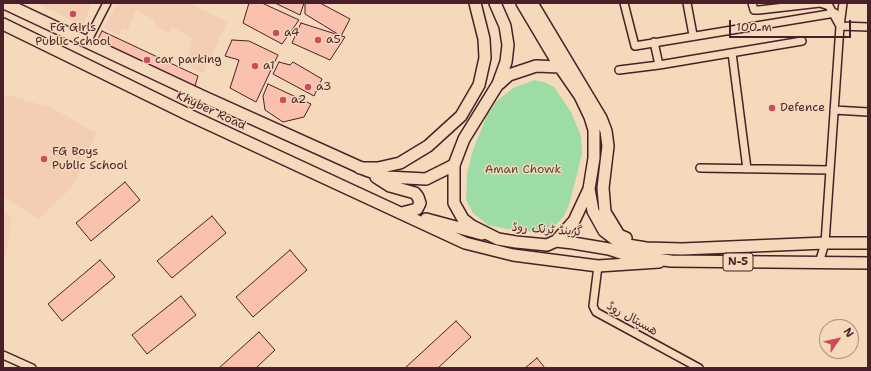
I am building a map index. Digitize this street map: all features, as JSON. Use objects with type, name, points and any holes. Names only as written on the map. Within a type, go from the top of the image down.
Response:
[{"type":"main road","name":"Khyber Road","points":[[4,3],[363,169]]},
{"type":"main road","points":[[363,169],[378,168],[400,163],[428,146],[461,116],[479,85],[485,58],[484,39],[475,3]]},
{"type":"main road","name":"گرینڈ ٹرنک روڈ","points":[[495,3],[505,26],[508,45],[506,62],[498,84],[464,139],[454,165],[454,203],[460,214],[472,226],[498,239],[547,245],[556,242],[609,249],[627,255],[671,261],[868,263]]},
{"type":"main road","name":"گرینڈ ٹرنک روڈ","points":[[522,3],[560,67],[580,96],[594,130],[594,158],[589,189],[593,211],[604,230],[621,244],[646,248],[682,249],[825,243],[868,243]]},
{"type":"main road","points":[[533,4],[601,118],[606,131],[608,146],[603,188],[605,212],[619,235],[646,248]]},
{"type":"main road","name":"Khyber Road","points":[[3,24],[189,115],[406,215]]},
{"type":"main road","points":[[498,84],[509,75],[536,66],[560,67]]},
{"type":"main road","points":[[363,169],[387,177],[426,179],[454,165]]},
{"type":"main road","points":[[363,169],[390,186],[414,194],[418,197],[420,203],[417,209],[406,215]]},
{"type":"main road","points":[[556,242],[574,221],[589,189]]},
{"type":"main road","points":[[406,215],[448,224],[498,239]]},
{"type":"main road","points":[[406,215],[465,243],[513,255],[598,266],[671,261]]},
{"type":"street","points":[[87,42],[107,3]]},
{"type":"street","points":[[624,3],[635,46],[693,35],[835,14]]},
{"type":"street","points":[[687,3],[693,35]]},
{"type":"street","points":[[752,3],[754,10],[777,6],[820,3],[829,4],[840,26]]},
{"type":"street","points":[[819,263],[825,243],[840,26],[843,3]]},
{"type":"street","points":[[840,26],[868,27]]},
{"type":"street","points":[[619,70],[659,65],[802,41]]},
{"type":"street","points":[[654,42],[659,65]]},
{"type":"street","points":[[732,53],[747,169]]},
{"type":"street","points":[[834,110],[868,112]]},
{"type":"street","points":[[700,168],[830,170]]},
{"type":"street","name":"ھسپتال روڈ","points":[[598,266],[593,306],[596,312],[699,368]]},
{"type":"street","points":[[3,355],[32,368]]},
{"type":"shaded area","name":"FG Girls Public School","points":[[35,3],[92,3],[83,25]]},
{"type":"shaded area","points":[[117,3],[188,3],[227,22],[203,74],[186,63],[192,38],[172,27],[168,33],[155,26],[154,20],[136,10],[127,31],[123,28],[119,35],[104,28]]},
{"type":"shaded area","name":"FG Boys Public School","points":[[7,95],[52,108],[96,133],[73,186],[39,219],[3,197],[3,100]]},
{"type":"shaded area","points":[[3,212],[12,218],[6,254],[3,257]]},
{"type":"green space","name":"Aman Chowk","points":[[534,80],[544,82],[554,87],[571,112],[581,136],[582,154],[570,202],[564,216],[552,229],[546,232],[517,231],[488,225],[473,213],[466,200],[467,174],[473,150],[487,115],[497,101],[513,88]]},
{"type":"building","name":"a4","points":[[249,3],[262,3],[299,20],[282,44],[243,23]]},
{"type":"building","points":[[275,3],[304,3],[300,15]]},
{"type":"building","points":[[305,3],[320,3],[350,19],[341,36],[305,14]]},
{"type":"building","name":"a5","points":[[301,23],[345,37],[330,60],[292,43]]},
{"type":"building","name":"car parking","points":[[102,31],[198,76],[194,89],[96,43]]},
{"type":"building","name":"a1","points":[[232,40],[249,41],[278,55],[256,102],[230,88],[239,60],[225,56]]},
{"type":"building","name":"a3","points":[[279,62],[290,65],[293,62],[322,79],[314,96],[273,74]]},
{"type":"building","name":"a2","points":[[268,84],[311,104],[304,117],[283,122],[265,110],[263,96]]},
{"type":"building","points":[[125,182],[140,200],[91,241],[76,223]]},
{"type":"building","points":[[212,216],[226,233],[172,278],[157,261]]},
{"type":"building","points":[[290,250],[307,270],[253,317],[236,297]]},
{"type":"building","points":[[100,260],[115,277],[62,321],[48,304]]},
{"type":"building","points":[[181,296],[196,315],[147,354],[132,335]]},
{"type":"building","points":[[456,321],[471,337],[438,368],[405,368]]},
{"type":"building","points":[[259,332],[275,350],[256,368],[219,368]]},
{"type":"building","points":[[537,358],[545,368],[525,368]]},
{"type":"place","name":"FG Girls Public School","points":[[73,14]]},
{"type":"place","name":"a4","points":[[276,33]]},
{"type":"place","name":"a5","points":[[318,40]]},
{"type":"place","name":"car parking","points":[[147,60]]},
{"type":"place","name":"a1","points":[[255,66]]},
{"type":"place","name":"a3","points":[[308,87]]},
{"type":"place","name":"a2","points":[[283,100]]},
{"type":"place","name":"Defence","points":[[772,108]]},
{"type":"place","name":"FG Boys Public School","points":[[44,159]]}]
